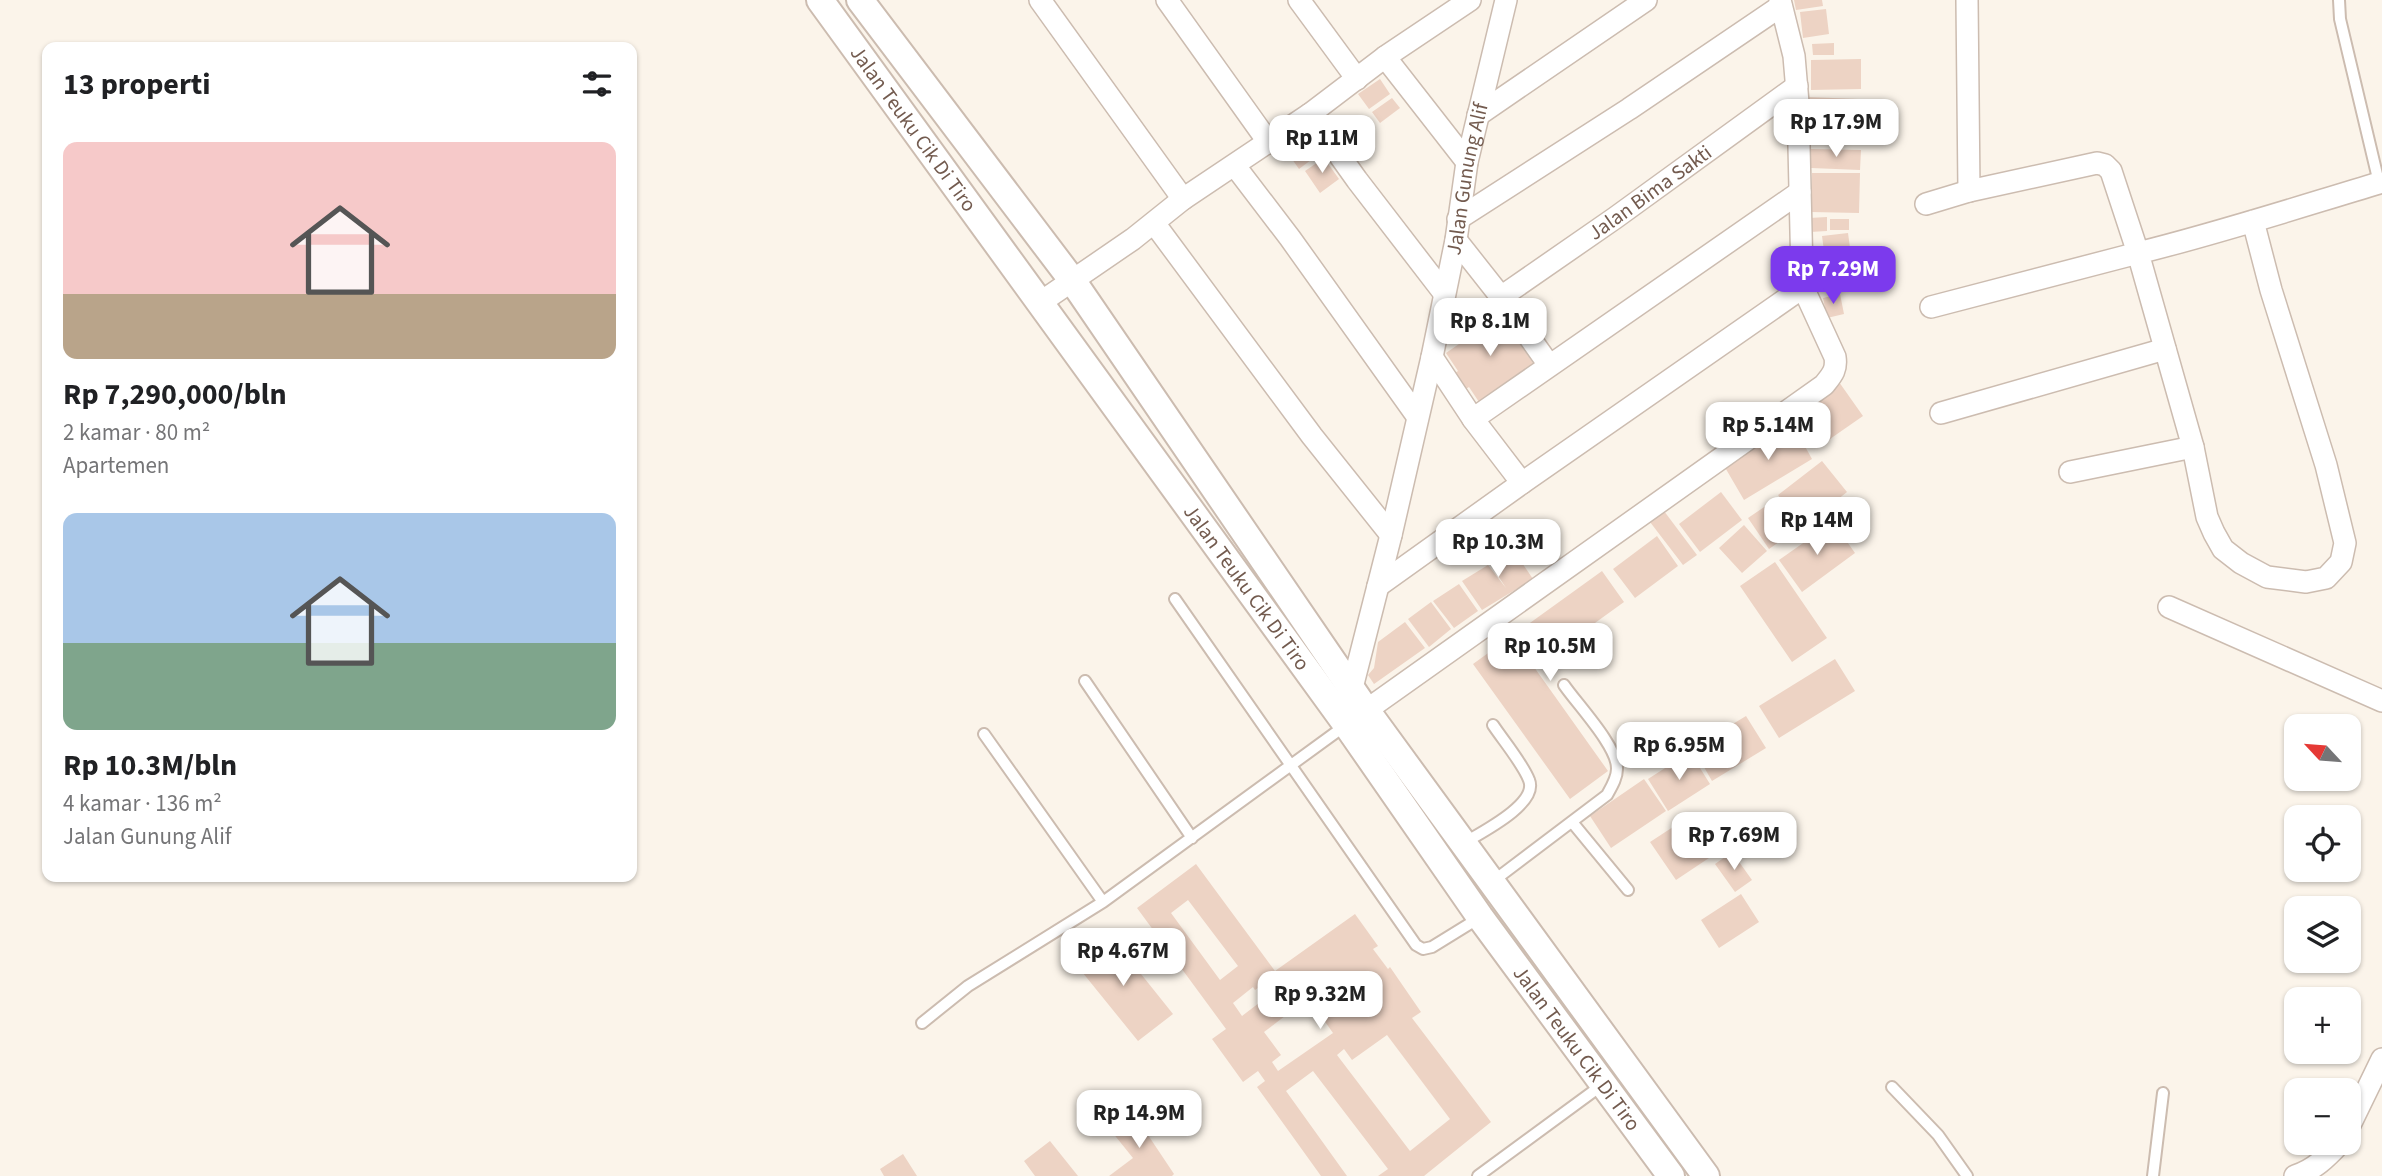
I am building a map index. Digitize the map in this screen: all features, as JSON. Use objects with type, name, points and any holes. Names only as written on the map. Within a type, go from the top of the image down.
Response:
[{"type":"street","name":"Jalan Teuku Cik Di Tiro","points":[[820,0],[1041,302],[1462,844],[1694,1171]]},
{"type":"street","name":"Jalan Teuku Cik Di Tiro","points":[[860,0],[1072,281],[1355,707],[1480,917],[1671,1176]]},
{"type":"street","points":[[1040,0],[1183,199]]},
{"type":"street","points":[[1167,0],[1269,142]]},
{"type":"street","points":[[1299,0],[1357,79]]},
{"type":"street","points":[[1041,302],[1154,223],[1183,199],[1310,114],[1385,57],[1441,8],[1470,0]]},
{"type":"street","name":"Jalan Gunung Alif","points":[[1355,707],[1378,586],[1432,357],[1457,230],[1467,162],[1506,0]]},
{"type":"street","points":[[1478,116],[1646,0]]},
{"type":"street","points":[[1967,0],[1969,191]]},
{"type":"street","points":[[1355,707],[1824,384],[1837,367],[1807,296],[1802,274],[1797,86],[1794,56],[1781,3],[1457,230],[1549,365]]},
{"type":"street","points":[[1385,57],[1467,162]]},
{"type":"street","name":"Jalan Bima Sakti","points":[[1501,298],[1797,86]]},
{"type":"street","points":[[1310,114],[1444,293]]},
{"type":"street","points":[[1926,204],[1969,191],[2097,163],[2105,165],[2111,171],[2138,253],[2193,447],[2207,517],[2223,549],[2241,563],[2267,577],[2306,582],[2326,578],[2341,562],[2345,543],[2326,464],[2271,290],[2253,221]]},
{"type":"street","points":[[1235,166],[1417,416]]},
{"type":"street","points":[[1931,307],[2380,188]]},
{"type":"street","points":[[1473,419],[1800,192]]},
{"type":"street","points":[[1154,223],[1303,425],[1391,535]]},
{"type":"street","points":[[1378,586],[1805,286]]},
{"type":"street","points":[[1941,413],[2165,349]]},
{"type":"street","points":[[1432,357],[1473,419],[1521,483]]},
{"type":"street","points":[[2070,472],[2193,447]]},
{"type":"street","points":[[2169,607],[2382,701]]},
{"type":"street","points":[[2361,1102],[2382,1059]]},
{"type":"street","points":[[2295,1176],[2305,1173],[2328,1155]]},
{"type":"lane","points":[[2339,0],[2340,19],[2380,188]]},
{"type":"lane","points":[[1175,599],[1416,944],[1423,949],[1432,947],[1480,917]]},
{"type":"lane","points":[[1085,681],[1192,838]]},
{"type":"lane","points":[[1490,883],[1607,794],[1615,780],[1618,767],[1613,751],[1564,685]]},
{"type":"lane","points":[[922,1023],[968,986],[1103,902],[1192,838],[1292,765],[1355,707]]},
{"type":"lane","points":[[1462,844],[1523,805],[1529,794],[1530,781],[1493,725]]},
{"type":"lane","points":[[984,734],[1103,902]]},
{"type":"lane","points":[[1572,822],[1628,890]]},
{"type":"lane","points":[[1478,1176],[1602,1085]]},
{"type":"lane","points":[[1892,1087],[1938,1135],[1967,1176]]},
{"type":"lane","points":[[2153,1176],[2163,1093]]},
{"type":"building","points":[[1794,0],[1822,0],[1823,6],[1796,10]]},
{"type":"building","points":[[1826,9],[1829,34],[1803,38],[1800,12]]},
{"type":"building","points":[[1834,43],[1834,55],[1813,55],[1812,44]]},
{"type":"building","points":[[1861,59],[1861,89],[1811,90],[1811,60]]},
{"type":"building","points":[[1380,79],[1390,94],[1369,109],[1358,94]]},
{"type":"building","points":[[1808,97],[1858,99],[1856,141],[1806,139]]},
{"type":"building","points":[[1392,98],[1400,108],[1380,123],[1372,112]]},
{"type":"building","points":[[1307,128],[1323,151],[1299,169],[1282,145]]},
{"type":"building","points":[[1811,149],[1861,150],[1860,170],[1811,168]]},
{"type":"building","points":[[1324,158],[1339,179],[1320,193],[1305,171]]},
{"type":"building","points":[[1812,173],[1860,173],[1859,213],[1811,212]]},
{"type":"building","points":[[1827,217],[1827,231],[1810,232],[1809,218]]},
{"type":"building","points":[[1830,219],[1849,219],[1849,230],[1830,230]]},
{"type":"building","points":[[1848,233],[1851,255],[1825,258],[1822,236]]},
{"type":"building","points":[[1847,264],[1848,289],[1819,290],[1819,266]]},
{"type":"building","points":[[1840,294],[1844,314],[1827,318],[1823,298]]},
{"type":"building","points":[[1495,308],[1535,366],[1481,405],[1455,373],[1458,371],[1446,353],[1472,335],[1466,328]]},
{"type":"building","points":[[1839,382],[1863,416],[1817,448],[1793,414]]},
{"type":"building","points":[[1792,423],[1812,459],[1744,500],[1723,464]]},
{"type":"building","points":[[1822,461],[1847,492],[1803,527],[1778,495]]},
{"type":"building","points":[[1721,492],[1742,520],[1700,552],[1679,524]]},
{"type":"building","points":[[1776,499],[1797,529],[1769,549],[1748,518]]},
{"type":"building","points":[[1664,511],[1697,555],[1683,565],[1650,522]]},
{"type":"building","points":[[1833,522],[1855,553],[1802,592],[1779,560]]},
{"type":"building","points":[[1744,525],[1767,551],[1742,573],[1719,548]]},
{"type":"building","points":[[1657,536],[1678,566],[1635,598],[1613,569]]},
{"type":"building","points":[[1512,548],[1533,579],[1482,610],[1462,581],[1488,565],[1506,588],[1489,562]]},
{"type":"building","points":[[1775,562],[1827,638],[1792,662],[1740,586]]},
{"type":"building","points":[[1602,571],[1624,602],[1534,667],[1608,771],[1570,799],[1473,664]]},
{"type":"building","points":[[1459,584],[1478,611],[1454,628],[1433,601]]},
{"type":"building","points":[[1431,602],[1451,629],[1429,647],[1408,619]]},
{"type":"building","points":[[1405,622],[1425,648],[1374,684],[1368,675],[1374,668],[1378,642]]},
{"type":"building","points":[[1835,659],[1855,691],[1779,738],[1759,706]]},
{"type":"building","points":[[1746,716],[1766,748],[1712,781],[1693,748]]},
{"type":"building","points":[[1690,752],[1710,784],[1668,811],[1648,779]]},
{"type":"building","points":[[1644,779],[1666,811],[1611,848],[1590,816]]},
{"type":"building","points":[[1696,812],[1721,850],[1676,880],[1650,842]]},
{"type":"building","points":[[1732,852],[1752,880],[1735,892],[1715,864]]},
{"type":"building","points":[[1196,864],[1275,971],[1355,914],[1378,946],[1373,949],[1388,969],[1390,967],[1421,1012],[1412,1018],[1491,1122],[1424,1176],[1378,1176],[1388,1169],[1313,1071],[1286,1091],[1347,1176],[1321,1176],[1257,1087],[1265,1081],[1258,1071],[1243,1082],[1212,1039],[1226,1029],[1137,908]],"holes":[[[1188,900],[1238,966],[1220,980],[1171,913]],[[1340,974],[1355,993],[1321,1016],[1333,1033],[1278,1071],[1272,1062],[1281,1055],[1264,1032]],[[1265,983],[1272,993],[1242,1016],[1233,1003],[1253,987],[1255,990]],[[1387,1035],[1450,1119],[1410,1151],[1337,1055],[1344,1049],[1352,1060]]]},
{"type":"building","points":[[1741,894],[1759,922],[1719,948],[1701,920]]},
{"type":"building","points":[[1109,934],[1173,1014],[1138,1041],[1074,962]]},
{"type":"building","points":[[1132,1111],[1174,1174],[1172,1176],[1109,1176],[1133,1158],[1108,1127]]},
{"type":"building","points":[[1050,1141],[1078,1176],[1035,1176],[1024,1161]]},
{"type":"building","points":[[903,1154],[917,1176],[884,1176],[880,1169]]}]
